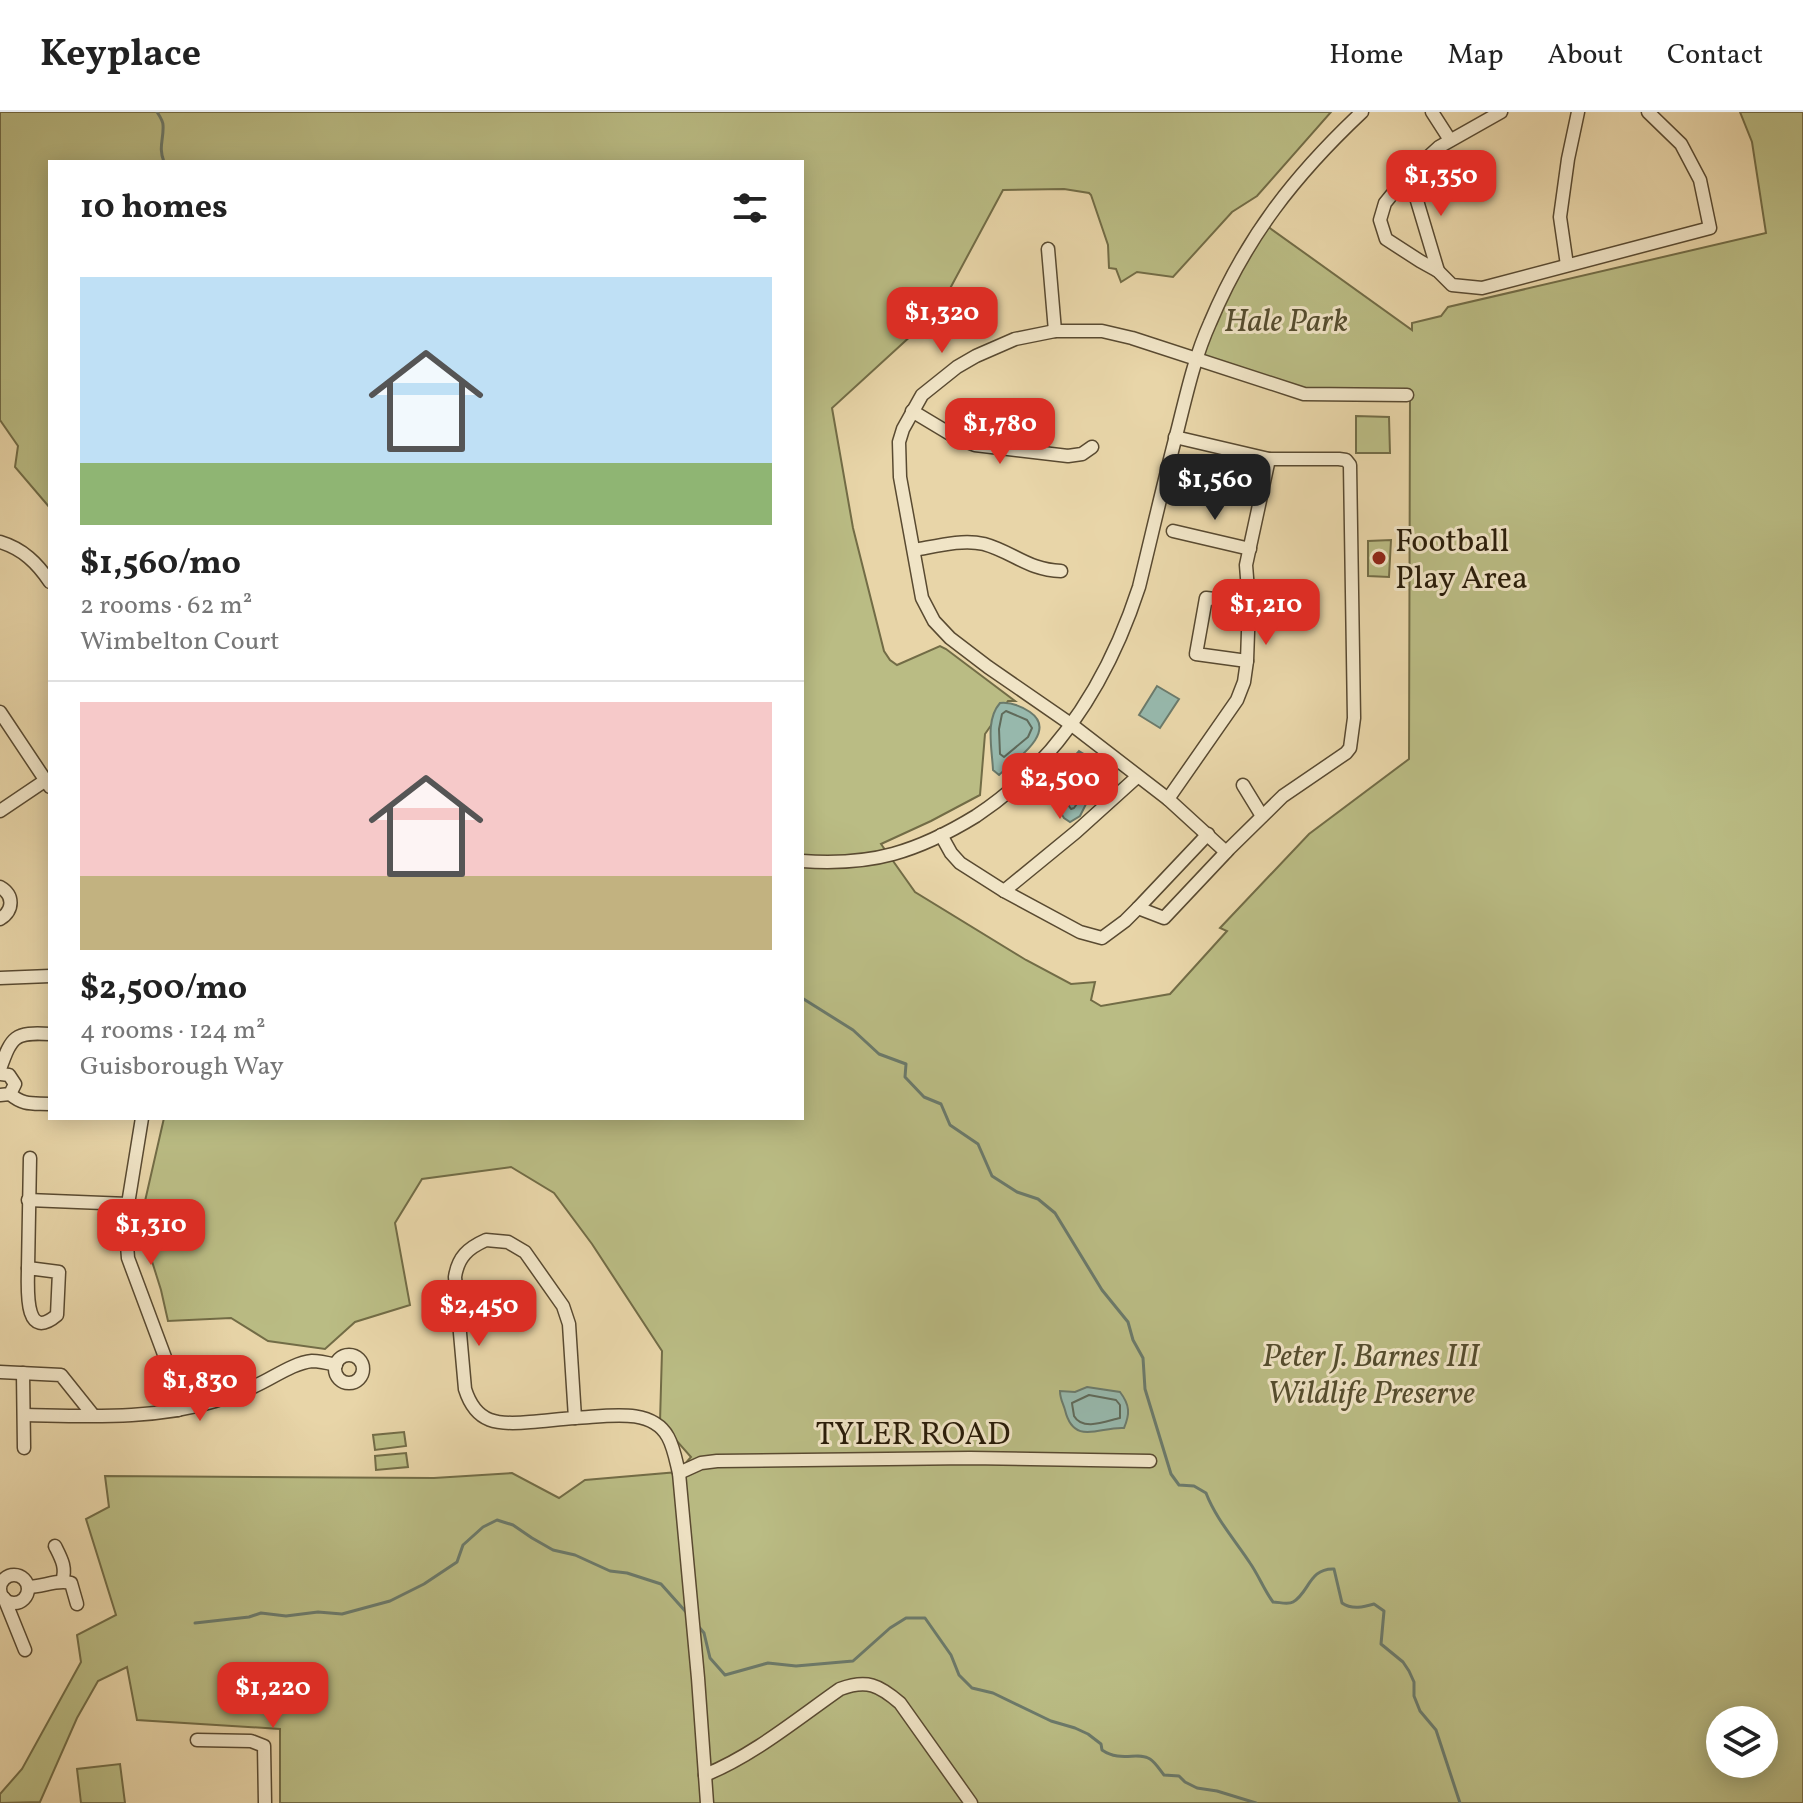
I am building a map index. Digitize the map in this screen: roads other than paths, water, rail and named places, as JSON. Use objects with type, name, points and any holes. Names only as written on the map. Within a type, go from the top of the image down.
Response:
[{"type":"street","points":[[804,861],[870,859],[896,853],[941,835],[972,818],[1018,785],[1072,725],[1105,669],[1128,620],[1196,360],[1223,292],[1286,191],[1313,159],[1362,112]]},
{"type":"street","points":[[1432,112],[1450,140]]},
{"type":"street","points":[[1501,112],[1439,147],[1385,203],[1380,220],[1386,239],[1438,271],[1452,285],[1482,288],[1710,228],[1700,180],[1681,144],[1648,112]]},
{"type":"street","points":[[1567,265],[1560,217],[1578,112]]},
{"type":"street","points":[[1411,173],[1438,271]]},
{"type":"street","points":[[1048,249],[1055,331]]},
{"type":"street","points":[[1226,852],[1168,799],[1072,725],[988,667],[950,638],[934,621],[922,598],[898,460],[899,442],[922,395],[939,380],[976,356],[1015,339],[1055,331],[1102,331],[1304,394],[1407,395]]},
{"type":"street","points":[[912,411],[975,445],[1068,456],[1082,454],[1092,447]]},
{"type":"street","points":[[1138,908],[1164,918],[1283,796],[1346,753],[1350,748],[1354,718],[1350,465],[1346,460],[1339,459],[1269,459],[1175,437]]},
{"type":"street","points":[[1168,799],[1237,700],[1244,682],[1249,603],[1246,565],[1269,459]]},
{"type":"street","points":[[1173,531],[1250,549]]},
{"type":"street","points":[[0,542],[30,557],[48,580]]},
{"type":"street","points":[[915,550],[954,543],[982,544],[1034,567],[1061,571]]},
{"type":"street","points":[[1247,661],[1196,654],[1206,598],[1249,603]]},
{"type":"street","points":[[0,712],[48,783],[0,811]]},
{"type":"street","points":[[1004,891],[1137,777]]},
{"type":"street","points":[[1243,785],[1262,816]]},
{"type":"street","points":[[941,835],[960,863],[1080,932],[1102,938],[1125,921],[1208,834]]},
{"type":"street","points":[[0,887],[8,894],[11,905],[0,919]]},
{"type":"street","points":[[0,978],[48,976]]},
{"type":"street","points":[[48,1034],[26,1033],[19,1036],[11,1043],[0,1072],[14,1081],[14,1088],[5,1095],[19,1102],[48,1104]]},
{"type":"street","points":[[142,1120],[128,1204],[128,1258],[175,1384],[178,1410]]},
{"type":"street","points":[[28,1268],[59,1272],[57,1315],[46,1322],[33,1319],[28,1311],[28,1268],[28,1200],[30,1158]]},
{"type":"street","points":[[28,1200],[128,1204]]},
{"type":"street","points":[[575,1418],[569,1324],[558,1298],[532,1260],[518,1247],[508,1242],[486,1240],[469,1248],[457,1266],[455,1277],[465,1389],[473,1407],[488,1419],[510,1424],[635,1416],[649,1420],[667,1435],[679,1473],[707,1803]]},
{"type":"street","points":[[25,1415],[139,1415],[178,1410],[239,1392],[310,1361],[336,1365]]},
{"type":"street","points":[[0,1372],[61,1375],[93,1415]]},
{"type":"street","points":[[23,1373],[24,1448]]},
{"type":"street","name":"TYLER ROAD","points":[[679,1473],[701,1463],[717,1461],[965,1458],[1150,1461]]},
{"type":"street","points":[[55,1546],[64,1567],[62,1581]]},
{"type":"street","points":[[2,1600],[21,1602],[27,1596],[28,1587],[24,1579],[10,1576],[3,1582],[1,1590],[2,1600],[25,1650]]},
{"type":"street","points":[[28,1587],[62,1581],[71,1583],[77,1604]]},
{"type":"street","points":[[705,1775],[727,1766],[840,1689],[855,1683],[885,1690],[900,1703],[971,1803]]},
{"type":"street","points":[[197,1740],[251,1741],[264,1746],[265,1803]]},
{"type":"water","points":[[1157,686],[1179,699],[1160,728],[1139,715]]},
{"type":"water","points":[[1000,703],[1030,712],[1038,720],[1040,728],[1031,746],[999,775],[993,770],[990,735],[992,718]]},
{"type":"water","points":[[1079,751],[1113,772],[1113,775],[1087,802],[1080,816],[1070,822],[1064,818],[1048,792],[1048,786]]},
{"type":"water","points":[[1087,1387],[1120,1392],[1128,1410],[1124,1428],[1089,1432],[1075,1428],[1069,1421],[1060,1391],[1075,1392]]},
{"type":"waterway","points":[[157,112],[163,124],[163,160]]},
{"type":"waterway","points":[[804,999],[853,1030],[879,1054],[906,1064],[905,1077],[924,1097],[941,1104],[950,1125],[978,1144],[992,1176],[1017,1192],[1038,1199],[1055,1213],[1102,1290],[1128,1322],[1143,1358],[1145,1389],[1171,1474],[1179,1485],[1194,1486],[1206,1493],[1220,1521],[1273,1602],[1293,1602],[1319,1572],[1334,1569],[1342,1603],[1354,1607],[1374,1604],[1384,1611],[1381,1644],[1409,1671],[1414,1682],[1414,1696],[1420,1711],[1436,1730],[1460,1803]]},
{"type":"waterway","points":[[195,1623],[261,1613],[286,1616],[318,1612],[342,1614],[390,1601],[424,1584],[457,1562],[463,1545],[483,1527],[497,1520],[513,1525],[553,1550],[575,1555],[610,1571],[661,1584],[686,1612]]},
{"type":"waterway","points":[[699,1627],[704,1633],[710,1658],[725,1675],[768,1663],[796,1666],[853,1661],[906,1618],[925,1618],[951,1655],[959,1675],[972,1688],[993,1693],[1051,1721],[1088,1734],[1109,1754],[1145,1757],[1154,1762],[1164,1775],[1179,1776],[1197,1788],[1256,1803]]},
{"type":"place","name":"Football Play Area","points":[[1379,558]]},
{"type":"park label","name":"Hale Park","points":[[1286,320]]},
{"type":"park label","name":"Peter J. Barnes III Wildlife Preserve","points":[[1371,1374]]}]
